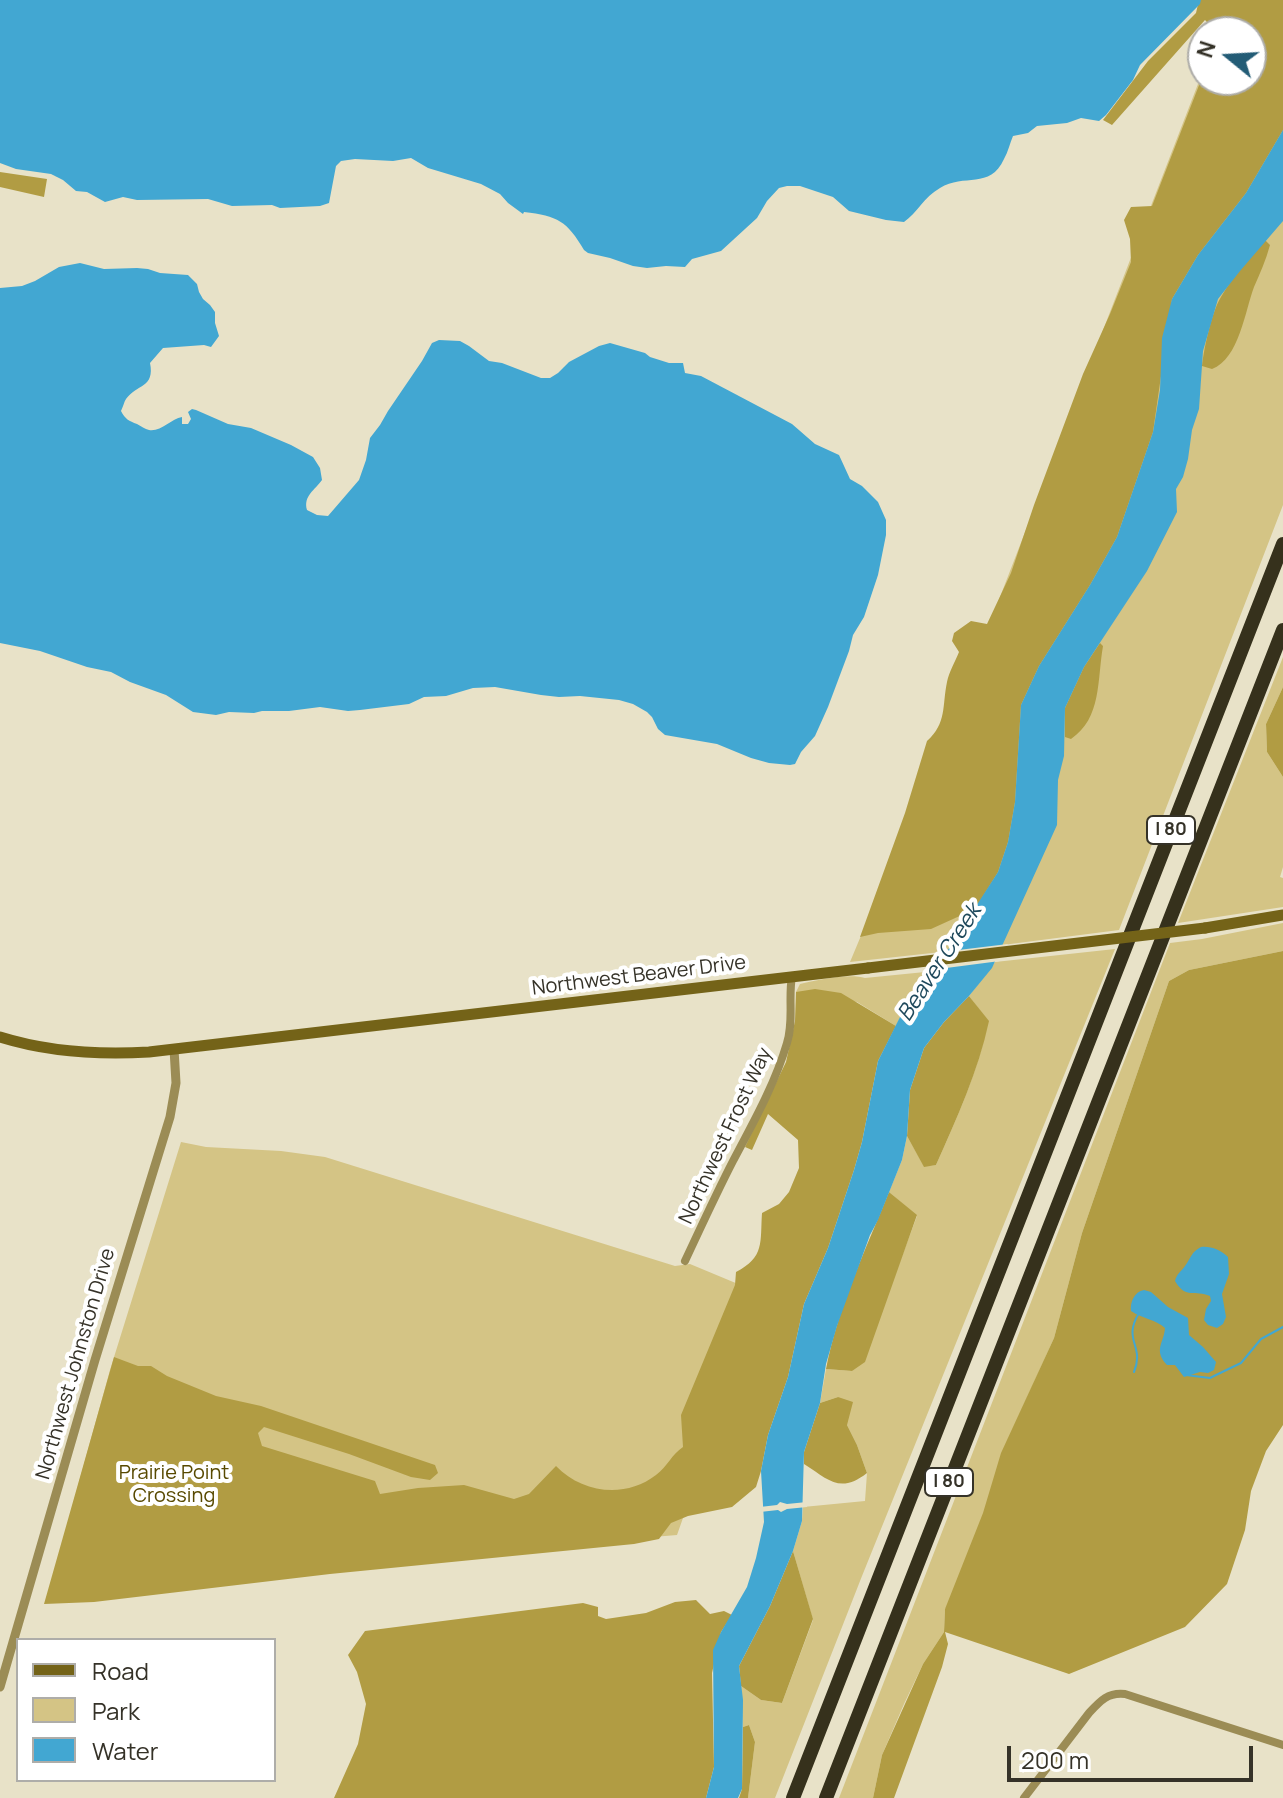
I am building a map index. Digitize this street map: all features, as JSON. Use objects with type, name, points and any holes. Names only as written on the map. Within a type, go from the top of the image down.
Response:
[{"type":"highway","name":"I 80","points":[[793,1798],[1283,544]]},
{"type":"highway","name":"I 80","points":[[826,1798],[1283,630]]},
{"type":"main road","name":"Northwest Beaver Drive","points":[[0,1037],[42,1048],[85,1053],[174,1049],[1205,928],[1283,915]]},
{"type":"street","name":"Northwest Frost Way","points":[[685,1261],[783,1056],[790,1029],[792,976]]},
{"type":"street","name":"Northwest Johnston Drive","points":[[0,1687],[95,1360],[170,1117],[176,1083],[174,1049]]},
{"type":"street","points":[[1026,1798],[1095,1707],[1109,1695],[1125,1694],[1283,1745]]},
{"type":"street","points":[[1026,1798],[1038,1798]]},
{"type":"green space","points":[[1199,0],[1283,0],[1283,130],[1246,193],[1198,255],[1172,299],[1153,432],[1117,537],[1039,666],[1021,705],[1015,802],[1008,842],[998,872],[975,909],[931,929],[860,937],[905,813],[927,741],[941,721],[948,678],[959,652],[952,641],[954,633],[971,621],[987,624],[1011,573],[1083,374],[1131,262],[1130,239],[1124,220],[1131,207],[1152,206],[1195,96],[1267,96],[1267,16],[1193,16]]},
{"type":"green space","points":[[1283,0],[1283,505],[1119,930],[850,962],[966,685],[1193,96],[1267,96],[1267,16]]},
{"type":"green space","points":[[1187,22],[1187,40],[1112,125],[1103,120],[1148,61]]},
{"type":"green space","points":[[0,172],[47,179],[44,197],[0,187]]},
{"type":"green space","points":[[1265,240],[1270,245],[1235,345],[1221,364],[1212,369],[1202,366],[1218,303],[1236,274]]},
{"type":"green space","points":[[1100,643],[1103,646],[1093,709],[1081,730],[1071,739],[1065,737],[1065,708],[1084,667]]},
{"type":"green space","points":[[1283,657],[1283,687],[1266,724],[1267,752],[1283,777],[1283,867],[1280,877],[1283,878],[1283,907],[1178,923]]},
{"type":"green space","points":[[1283,687],[1283,777],[1267,752],[1266,724]]},
{"type":"green space","points":[[1283,923],[1283,951],[1189,970],[1169,981],[1082,1233],[1054,1338],[1002,1453],[1090,1440],[945,1609],[944,1632],[923,1664],[882,1755],[873,1798],[839,1798],[1170,943]]},
{"type":"green space","points":[[1115,949],[775,1798],[748,1798],[755,1742],[749,1725],[743,1727],[741,1686],[761,1700],[782,1703],[813,1620],[793,1551],[803,1507],[865,1501],[867,1473],[838,1397],[820,1403],[826,1369],[852,1371],[893,1280],[917,1216],[889,1192],[902,1160],[907,1136],[924,1166],[936,1165],[973,1077],[988,1021],[969,996],[995,962]]},
{"type":"green space","points":[[1283,951],[1283,1425],[1266,1451],[1251,1491],[1245,1530],[1227,1584],[1185,1627],[1069,1674],[945,1632],[948,1644],[942,1667],[894,1798],[873,1798],[882,1755],[923,1664],[944,1632],[945,1609],[983,1513],[1001,1453],[1054,1338],[1082,1233],[1169,981],[1189,970]]},
{"type":"green space","points":[[935,971],[902,1013],[896,1026],[857,1002],[796,992],[800,984],[833,978]]},
{"type":"green space","name":"Prairie Point Crossing","points":[[815,989],[841,993],[896,1026],[878,1061],[854,1170],[828,1248],[804,1304],[788,1377],[768,1435],[756,1487],[732,1507],[688,1516],[671,1523],[659,1539],[634,1544],[330,1574],[94,1602],[44,1604],[114,1357],[138,1366],[151,1366],[216,1396],[261,1406],[435,1465],[438,1473],[430,1480],[411,1477],[264,1427],[258,1433],[262,1446],[375,1481],[380,1494],[464,1485],[514,1499],[529,1494],[556,1466],[578,1482],[604,1490],[631,1488],[656,1475],[683,1447],[681,1415],[735,1285],[736,1272],[752,1261],[759,1248],[762,1213],[779,1204],[789,1192],[799,1168],[798,1140],[768,1114],[752,1150],[745,1147],[786,1062],[795,1021],[796,992]]},
{"type":"green space","points":[[969,996],[989,1021],[984,1040],[966,1094],[936,1165],[924,1167],[907,1136],[910,1090],[924,1048]]},
{"type":"green space","name":"Prairie Point Crossing","points":[[181,1142],[325,1157],[675,1266],[690,1264],[762,1294],[677,1535],[50,1587],[110,1370]]},
{"type":"green space","points":[[889,1192],[917,1215],[865,1362],[852,1371],[826,1369],[845,1301]]},
{"type":"green space","points":[[838,1397],[853,1402],[847,1425],[867,1473],[842,1484],[804,1464],[804,1452],[820,1403]]},
{"type":"green space","points":[[793,1551],[813,1619],[782,1703],[761,1700],[741,1686],[739,1666],[770,1606]]},
{"type":"green space","points":[[696,1600],[710,1614],[724,1611],[732,1615],[721,1632],[712,1673],[714,1767],[706,1798],[334,1798],[358,1744],[366,1704],[357,1672],[348,1655],[365,1631],[583,1603],[598,1607],[598,1616],[606,1619]]},
{"type":"green space","points":[[749,1725],[755,1742],[748,1798],[739,1798],[742,1789],[743,1727]]},
{"type":"water","points":[[0,0],[1201,0],[1140,65],[1133,80],[1099,121],[1081,118],[1067,123],[1037,126],[1028,133],[1013,136],[998,169],[984,178],[940,188],[904,222],[849,211],[833,197],[800,186],[787,186],[779,188],[757,218],[721,251],[692,259],[685,267],[633,266],[588,253],[567,226],[553,218],[523,214],[500,194],[481,184],[428,168],[411,158],[341,161],[336,166],[329,203],[280,208],[272,205],[232,206],[208,199],[137,200],[123,197],[105,202],[87,192],[76,191],[51,174],[16,169],[0,163]]},
{"type":"water","name":"Beaver Creek","points":[[1283,130],[1283,221],[1218,299],[1203,351],[1199,409],[1188,459],[1176,489],[1177,512],[1147,571],[1084,667],[1065,708],[1057,825],[992,968],[924,1048],[910,1090],[902,1160],[870,1235],[826,1364],[820,1403],[804,1452],[802,1521],[770,1606],[739,1666],[743,1700],[742,1789],[738,1798],[706,1798],[714,1767],[713,1650],[747,1587],[756,1558],[764,1522],[761,1471],[768,1435],[788,1377],[804,1304],[828,1248],[854,1170],[878,1061],[902,1013],[926,984],[998,872],[1008,842],[1015,802],[1021,705],[1039,666],[1117,537],[1153,432],[1160,390],[1162,338],[1172,299],[1198,255],[1246,193]]},
{"type":"water","points":[[80,263],[104,269],[137,268],[188,275],[215,312],[219,336],[211,347],[163,348],[150,363],[148,381],[125,400],[121,411],[126,418],[153,430],[182,417],[182,424],[188,424],[191,419],[188,412],[192,409],[291,445],[313,457],[320,468],[322,480],[308,497],[306,505],[307,510],[317,515],[328,516],[359,480],[370,438],[432,343],[439,340],[460,341],[489,361],[541,378],[550,378],[569,362],[610,343],[669,363],[683,363],[685,373],[701,376],[792,424],[815,444],[839,455],[850,479],[878,502],[886,520],[878,575],[815,736],[795,764],[769,763],[717,744],[665,735],[647,712],[619,700],[559,697],[495,687],[473,688],[446,696],[424,697],[409,704],[360,710],[320,707],[216,715],[193,712],[166,695],[111,672],[0,643],[0,288],[22,286],[59,267]]},
{"type":"water","points":[[1201,1247],[1216,1249],[1228,1257],[1229,1274],[1222,1294],[1226,1317],[1217,1328],[1204,1320],[1210,1296],[1187,1292],[1175,1281],[1193,1253]]},
{"type":"water","points":[[1144,1290],[1188,1318],[1189,1335],[1216,1362],[1214,1370],[1184,1377],[1175,1365],[1167,1365],[1160,1351],[1165,1328],[1131,1311],[1133,1298]]},
{"type":"pier","points":[[1008,944],[1000,961],[931,970],[942,952]]},
{"type":"pier","points":[[780,1502],[807,1502],[807,1507],[760,1512],[760,1507]]},
{"type":"waterway","points":[[1134,1372],[1137,1355],[1133,1330],[1139,1313]]},
{"type":"waterway","points":[[1186,1375],[1210,1378],[1241,1363],[1261,1339],[1283,1327]]}]
